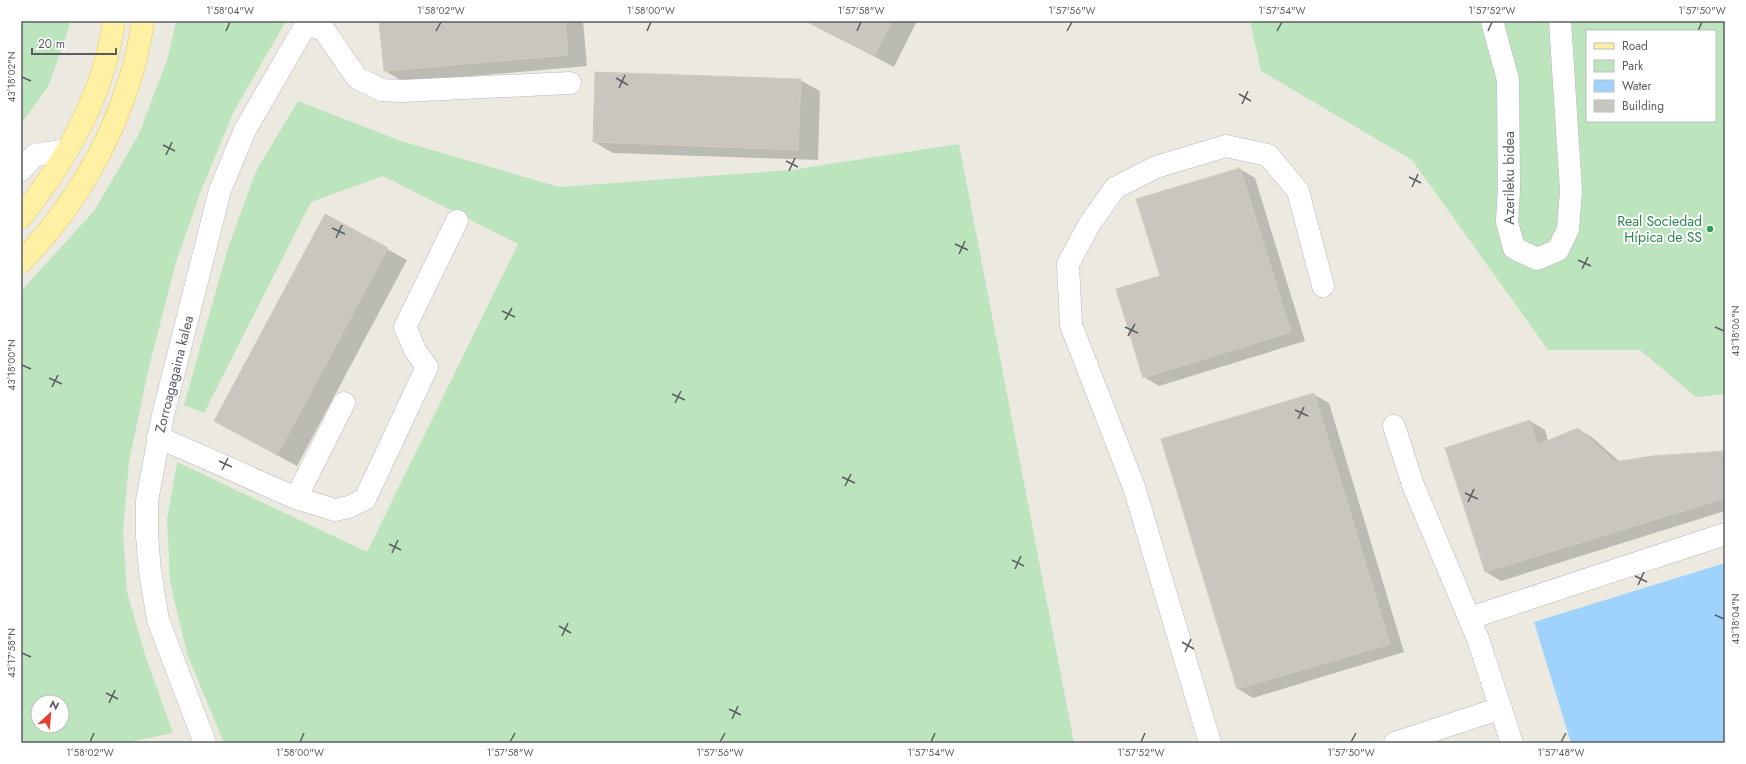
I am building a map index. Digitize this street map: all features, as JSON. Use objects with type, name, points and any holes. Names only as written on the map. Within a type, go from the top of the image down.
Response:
[{"type":"main road","points":[[21,217],[40,193],[68,150],[96,91],[112,37],[114,21]]},
{"type":"main road","points":[[21,262],[65,210],[94,164],[123,100],[140,45],[143,21]]},
{"type":"street","name":"Azerileku bidea","points":[[1492,21],[1508,80],[1509,190],[1507,222],[1514,248],[1537,259],[1558,250],[1568,229],[1570,191],[1560,21]]},
{"type":"street","points":[[308,22],[324,30],[357,78],[382,90],[402,91],[570,83]]},
{"type":"street","name":"Zorroagagaina kalea","points":[[204,743],[158,620],[150,571],[147,536],[147,501],[158,437],[220,190],[244,130],[308,22]]},
{"type":"street","points":[[1210,743],[1134,487],[1071,326],[1068,264],[1089,226],[1115,188],[1156,167],[1226,146],[1268,155],[1298,191],[1323,286]]},
{"type":"street","points":[[21,170],[35,155],[68,150]]},
{"type":"street","points":[[158,437],[296,498],[335,510],[349,507],[365,499],[427,368],[415,350],[405,328],[457,221]]},
{"type":"street","points":[[296,498],[344,403]]},
{"type":"street","points":[[1394,426],[1413,485],[1478,638],[1512,743]]},
{"type":"street","points":[[1470,618],[1725,534]]},
{"type":"street","points":[[1395,743],[1500,708]]},
{"type":"green space","points":[[21,21],[71,21],[49,85],[21,124]]},
{"type":"green space","points":[[176,21],[286,21],[234,111],[201,191],[176,262],[148,371],[129,462],[123,531],[127,592],[145,655],[173,733],[124,743],[21,743],[21,291],[94,211],[139,134],[168,57]]},
{"type":"green space","points":[[1250,21],[1725,21],[1725,394],[1696,397],[1640,350],[1548,350],[1412,160],[1261,71]]},
{"type":"green space","points":[[298,101],[401,141],[559,187],[791,170],[959,144],[1074,743],[224,743],[187,654],[170,581],[167,519],[177,462],[367,552],[518,244],[383,176],[311,202],[204,413],[184,405],[228,248],[256,171]]},
{"type":"water","points":[[1725,563],[1725,743],[1571,743],[1534,622]]},
{"type":"building","points":[[379,21],[565,21],[568,55],[384,71]]},
{"type":"building","points":[[805,21],[892,21],[874,56]]},
{"type":"building","points":[[595,72],[801,79],[798,150],[593,142]]},
{"type":"building","points":[[1240,168],[1291,332],[1143,378],[1116,289],[1160,276],[1136,199]]},
{"type":"building","points":[[325,214],[388,248],[277,455],[214,421]]},
{"type":"building","points":[[1314,393],[1390,644],[1237,689],[1161,439]]},
{"type":"building","points":[[1530,420],[1537,445],[1578,428],[1615,462],[1652,456],[1725,451],[1725,498],[1485,572],[1445,448]]},
{"type":"place","name":"Real Sociedad Hípica de SS","points":[[1710,229]]}]
